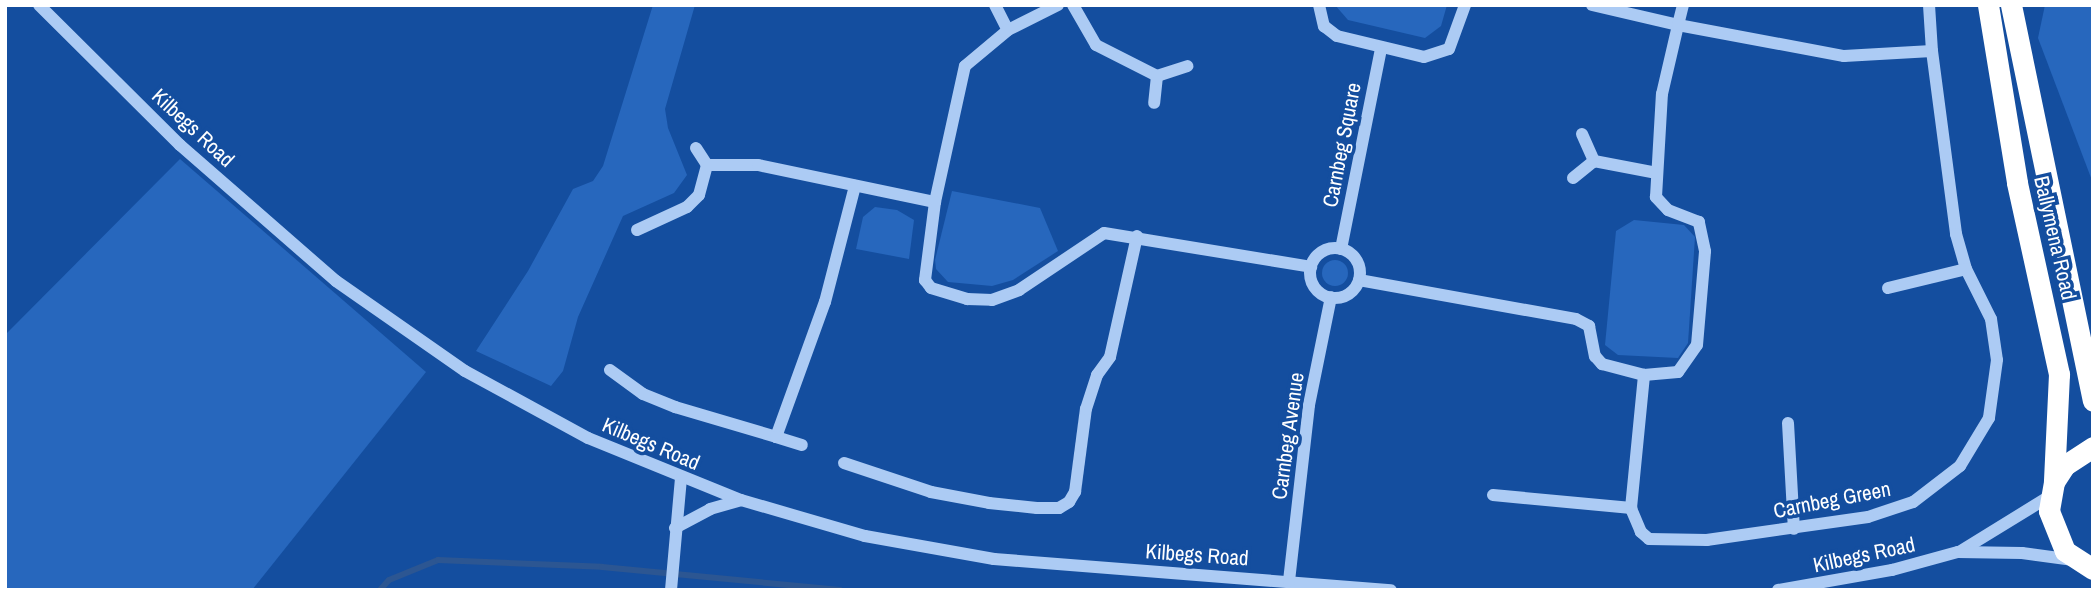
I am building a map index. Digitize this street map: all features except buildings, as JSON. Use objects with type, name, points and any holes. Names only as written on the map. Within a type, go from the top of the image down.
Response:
[{"type":"highway","name":"Ballymena Road","points":[[1988,5],[2017,183],[2059,374],[2052,489],[2057,539],[2085,565]]},
{"type":"highway","name":"Ballymena Road","points":[[2011,5],[2093,401]]},
{"type":"highway","points":[[2052,489],[2065,465],[2093,447]]},
{"type":"street","name":"Kilbegs Road","points":[[39,5],[180,145],[335,281],[465,371],[588,438],[681,478],[741,500],[865,536],[994,559],[1391,590]]},
{"type":"street","points":[[995,5],[1008,30]]},
{"type":"street","points":[[1058,5],[1008,30],[965,66],[934,202],[925,280],[931,288],[967,299],[992,300],[1019,290],[1096,235],[1137,236],[1311,267]]},
{"type":"street","points":[[1073,5],[1096,44],[1157,76],[1187,66]]},
{"type":"street","points":[[1318,5],[1321,20],[1330,31],[1416,56],[1438,55],[1453,43],[1465,5]]},
{"type":"street","points":[[1592,5],[1678,25],[1844,56],[1932,51]]},
{"type":"street","points":[[1359,279],[1576,318],[1589,326],[1595,356],[1602,364],[1644,375],[1678,372],[1694,354],[1705,251],[1699,222],[1658,201],[1662,94],[1683,5]]},
{"type":"street","name":"Carnbeg Green","points":[[1631,508],[1641,532],[1658,540],[1707,540],[1794,530],[1868,517],[1913,502],[1946,479],[1973,450],[1994,402],[1997,360],[1991,318],[1966,269],[1946,177],[1929,5]]},
{"type":"street","name":"Carnbeg Square","points":[[1342,249],[1381,48]]},
{"type":"street","points":[[1154,103],[1157,76]]},
{"type":"street","points":[[1582,134],[1594,162]]},
{"type":"street","points":[[696,148],[708,165]]},
{"type":"street","points":[[1573,178],[1594,162],[1657,173]]},
{"type":"street","points":[[708,165],[769,166],[934,202]]},
{"type":"street","points":[[638,230],[687,207],[699,195],[708,165]]},
{"type":"street","points":[[776,437],[825,303],[856,186]]},
{"type":"street","points":[[844,463],[931,492],[989,503],[1059,508],[1069,502],[1075,492],[1089,398],[1097,375],[1110,357],[1137,236]]},
{"type":"street","points":[[1342,249],[1358,264],[1359,279],[1351,292],[1331,297],[1317,290],[1311,267],[1326,250],[1342,249]]},
{"type":"street","points":[[1888,288],[1966,269]]},
{"type":"street","name":"Carnbeg Avenue","points":[[1289,581],[1309,405],[1331,297]]},
{"type":"street","points":[[610,370],[643,394],[675,407],[802,445]]},
{"type":"street","points":[[1493,495],[1631,508],[1644,375]]},
{"type":"street","points":[[1788,423],[1794,530]]},
{"type":"street","points":[[671,590],[681,478]]},
{"type":"street","name":"Kilbegs Road","points":[[1958,552],[2052,489]]},
{"type":"street","points":[[675,528],[710,509],[741,500]]},
{"type":"street","name":"Kilbegs Road","points":[[1777,590],[1892,570],[1958,552],[2022,553],[2085,565]]},
{"type":"shaded area","points":[[653,5],[695,5],[665,109],[668,128],[687,175],[674,193],[623,216],[578,317],[563,371],[551,386],[476,351],[528,271],[573,189],[593,181],[603,166]]},
{"type":"shaded area","points":[[1335,5],[1447,5],[1441,26],[1425,38],[1348,20]]},
{"type":"shaded area","points":[[2045,5],[2093,5],[2093,183],[2038,38]]},
{"type":"shaded area","points":[[180,159],[426,372],[252,590],[5,590],[5,335]]},
{"type":"shaded area","points":[[952,191],[1040,208],[1058,251],[1013,280],[992,286],[948,282],[936,269],[935,260]]},
{"type":"shaded area","points":[[875,207],[897,210],[914,220],[909,259],[856,249],[863,217]]},
{"type":"shaded area","points":[[1634,220],[1684,225],[1695,237],[1688,343],[1678,358],[1618,355],[1605,345],[1616,231]]},
{"type":"shaded area","points":[[1335,260],[1344,264],[1348,273],[1344,282],[1335,286],[1326,282],[1322,273],[1326,264]]},
{"type":"waterway","points":[[380,590],[389,580],[438,560],[602,567],[840,590]]}]
